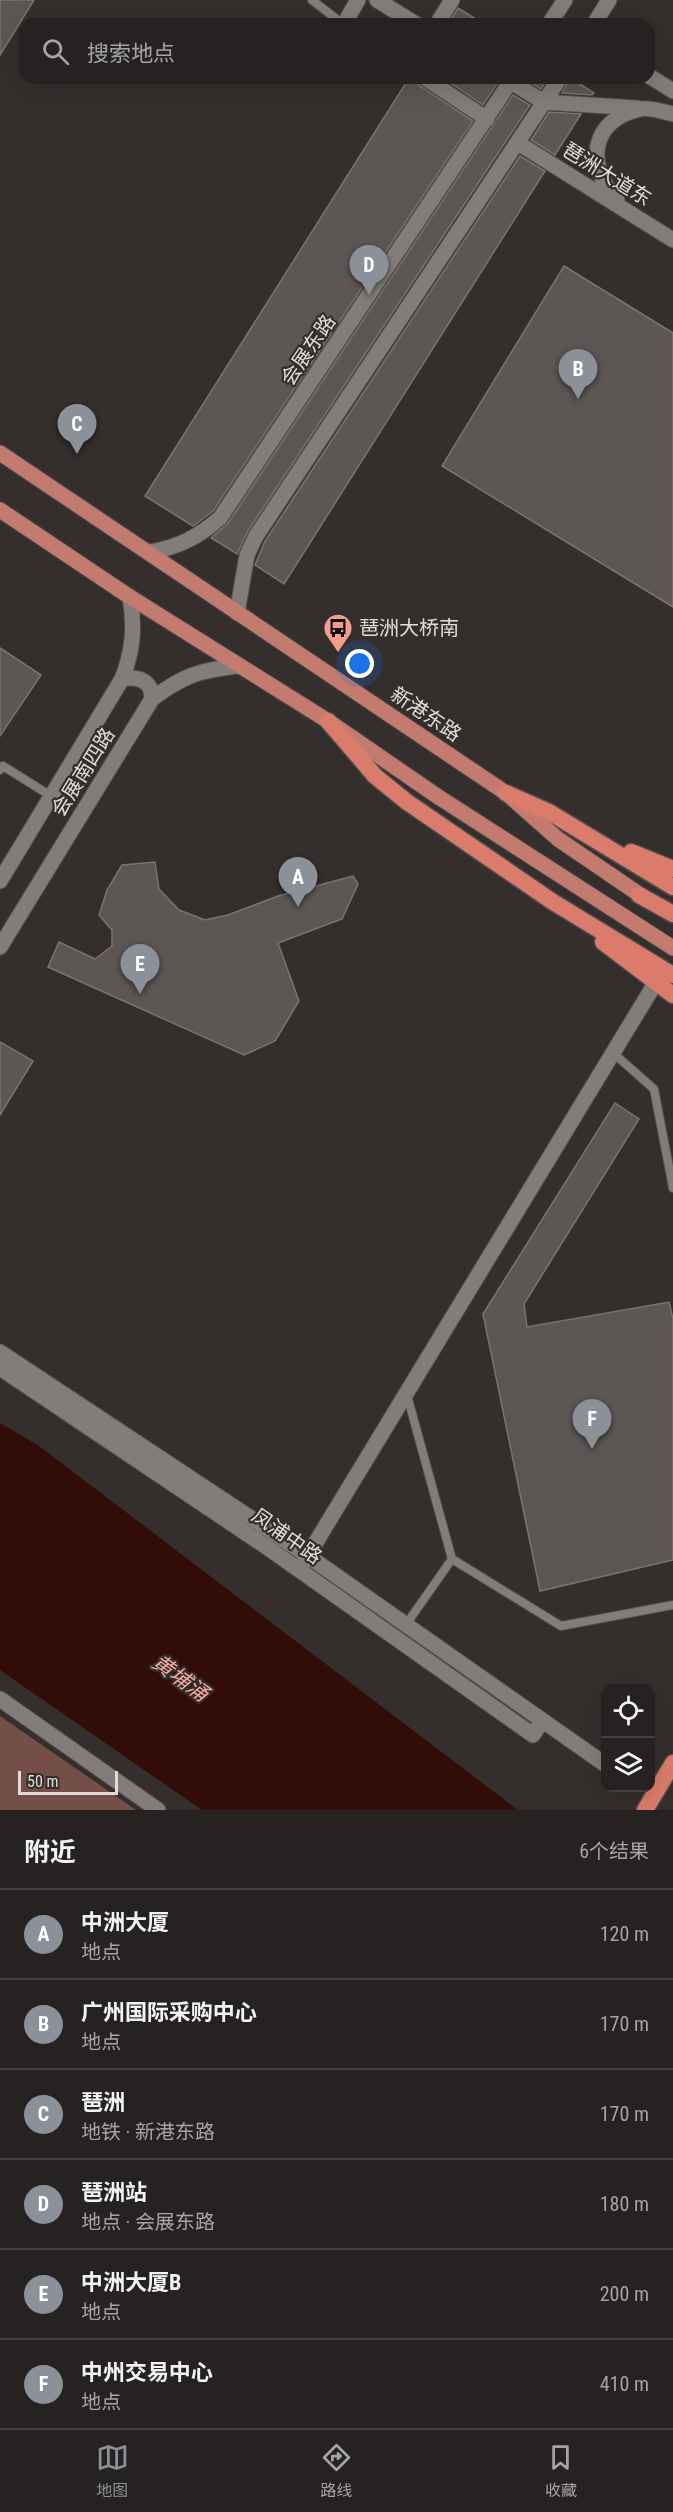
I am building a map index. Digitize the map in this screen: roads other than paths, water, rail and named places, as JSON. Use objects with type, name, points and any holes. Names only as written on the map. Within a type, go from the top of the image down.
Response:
[{"type":"highway","points":[[328,721],[375,776],[394,792],[553,902],[673,995]]},
{"type":"highway","points":[[506,793],[549,812],[673,886]]},
{"type":"highway","points":[[596,840],[673,869]]},
{"type":"highway","points":[[639,895],[673,916]]},
{"type":"highway","points":[[553,902],[673,975]]},
{"type":"highway","points":[[645,1810],[673,1763]]},
{"type":"main road","name":"新港东路","points":[[0,453],[506,793],[558,839],[639,895]]},
{"type":"main road","points":[[0,510],[130,597],[328,721],[437,796],[673,948]]},
{"type":"street","points":[[347,18],[358,0]]},
{"type":"street","points":[[377,0],[406,18]]},
{"type":"street","points":[[441,18],[452,0]]},
{"type":"street","points":[[553,18],[565,0]]},
{"type":"street","points":[[599,18],[609,0]]},
{"type":"street","points":[[655,80],[673,92]]},
{"type":"street","points":[[433,84],[487,119]]},
{"type":"street","name":"会展东路","points":[[150,552],[174,548],[201,535],[220,518],[487,119],[507,84]]},
{"type":"street","points":[[517,84],[544,102],[643,108],[673,114]]},
{"type":"street","points":[[237,613],[247,555],[256,536],[556,84]]},
{"type":"street","points":[[630,213],[604,186],[598,171],[597,149],[604,131],[613,120],[643,108]]},
{"type":"street","name":"琶洲大道东","points":[[518,143],[673,240]]},
{"type":"street","name":"会展南四路","points":[[0,881],[122,679],[132,646],[134,626],[130,597]]},
{"type":"street","name":"会展南四路","points":[[0,947],[152,699],[183,677],[200,671],[238,666]]},
{"type":"street","points":[[122,679],[133,677],[144,681],[152,691],[152,699]]},
{"type":"street","points":[[299,1570],[656,982]]},
{"type":"street","name":"凤浦中路","points":[[0,1352],[308,1556],[601,1762]]},
{"type":"street","name":"凤浦中路","points":[[0,1368],[299,1570],[532,1735],[542,1721]]},
{"type":"street","points":[[0,1700],[158,1810]]},
{"type":"lane","points":[[312,0],[335,18]]},
{"type":"lane","points":[[0,770],[3,766],[51,796]]},
{"type":"lane","points":[[612,1052],[654,1089],[673,1188]]},
{"type":"lane","points":[[407,1395],[452,1558],[561,1626],[673,1605]]},
{"type":"lane","points":[[405,1626],[452,1558]]},
{"type":"water","name":"黄埔涌","points":[[0,1423],[39,1446],[518,1810],[202,1810],[0,1670]]},
{"type":"place","name":"琶洲站","points":[[369,295]]},
{"type":"place","name":"广州国际采购中心","points":[[578,399]]},
{"type":"place","name":"琶洲","points":[[77,454]]},
{"type":"place","name":"琶洲大桥南","points":[[338,654]]},
{"type":"place","name":"中洲大厦","points":[[298,907]]},
{"type":"place","name":"中洲大厦B","points":[[140,994]]},
{"type":"place","name":"中州交易中心","points":[[592,1449]]}]
